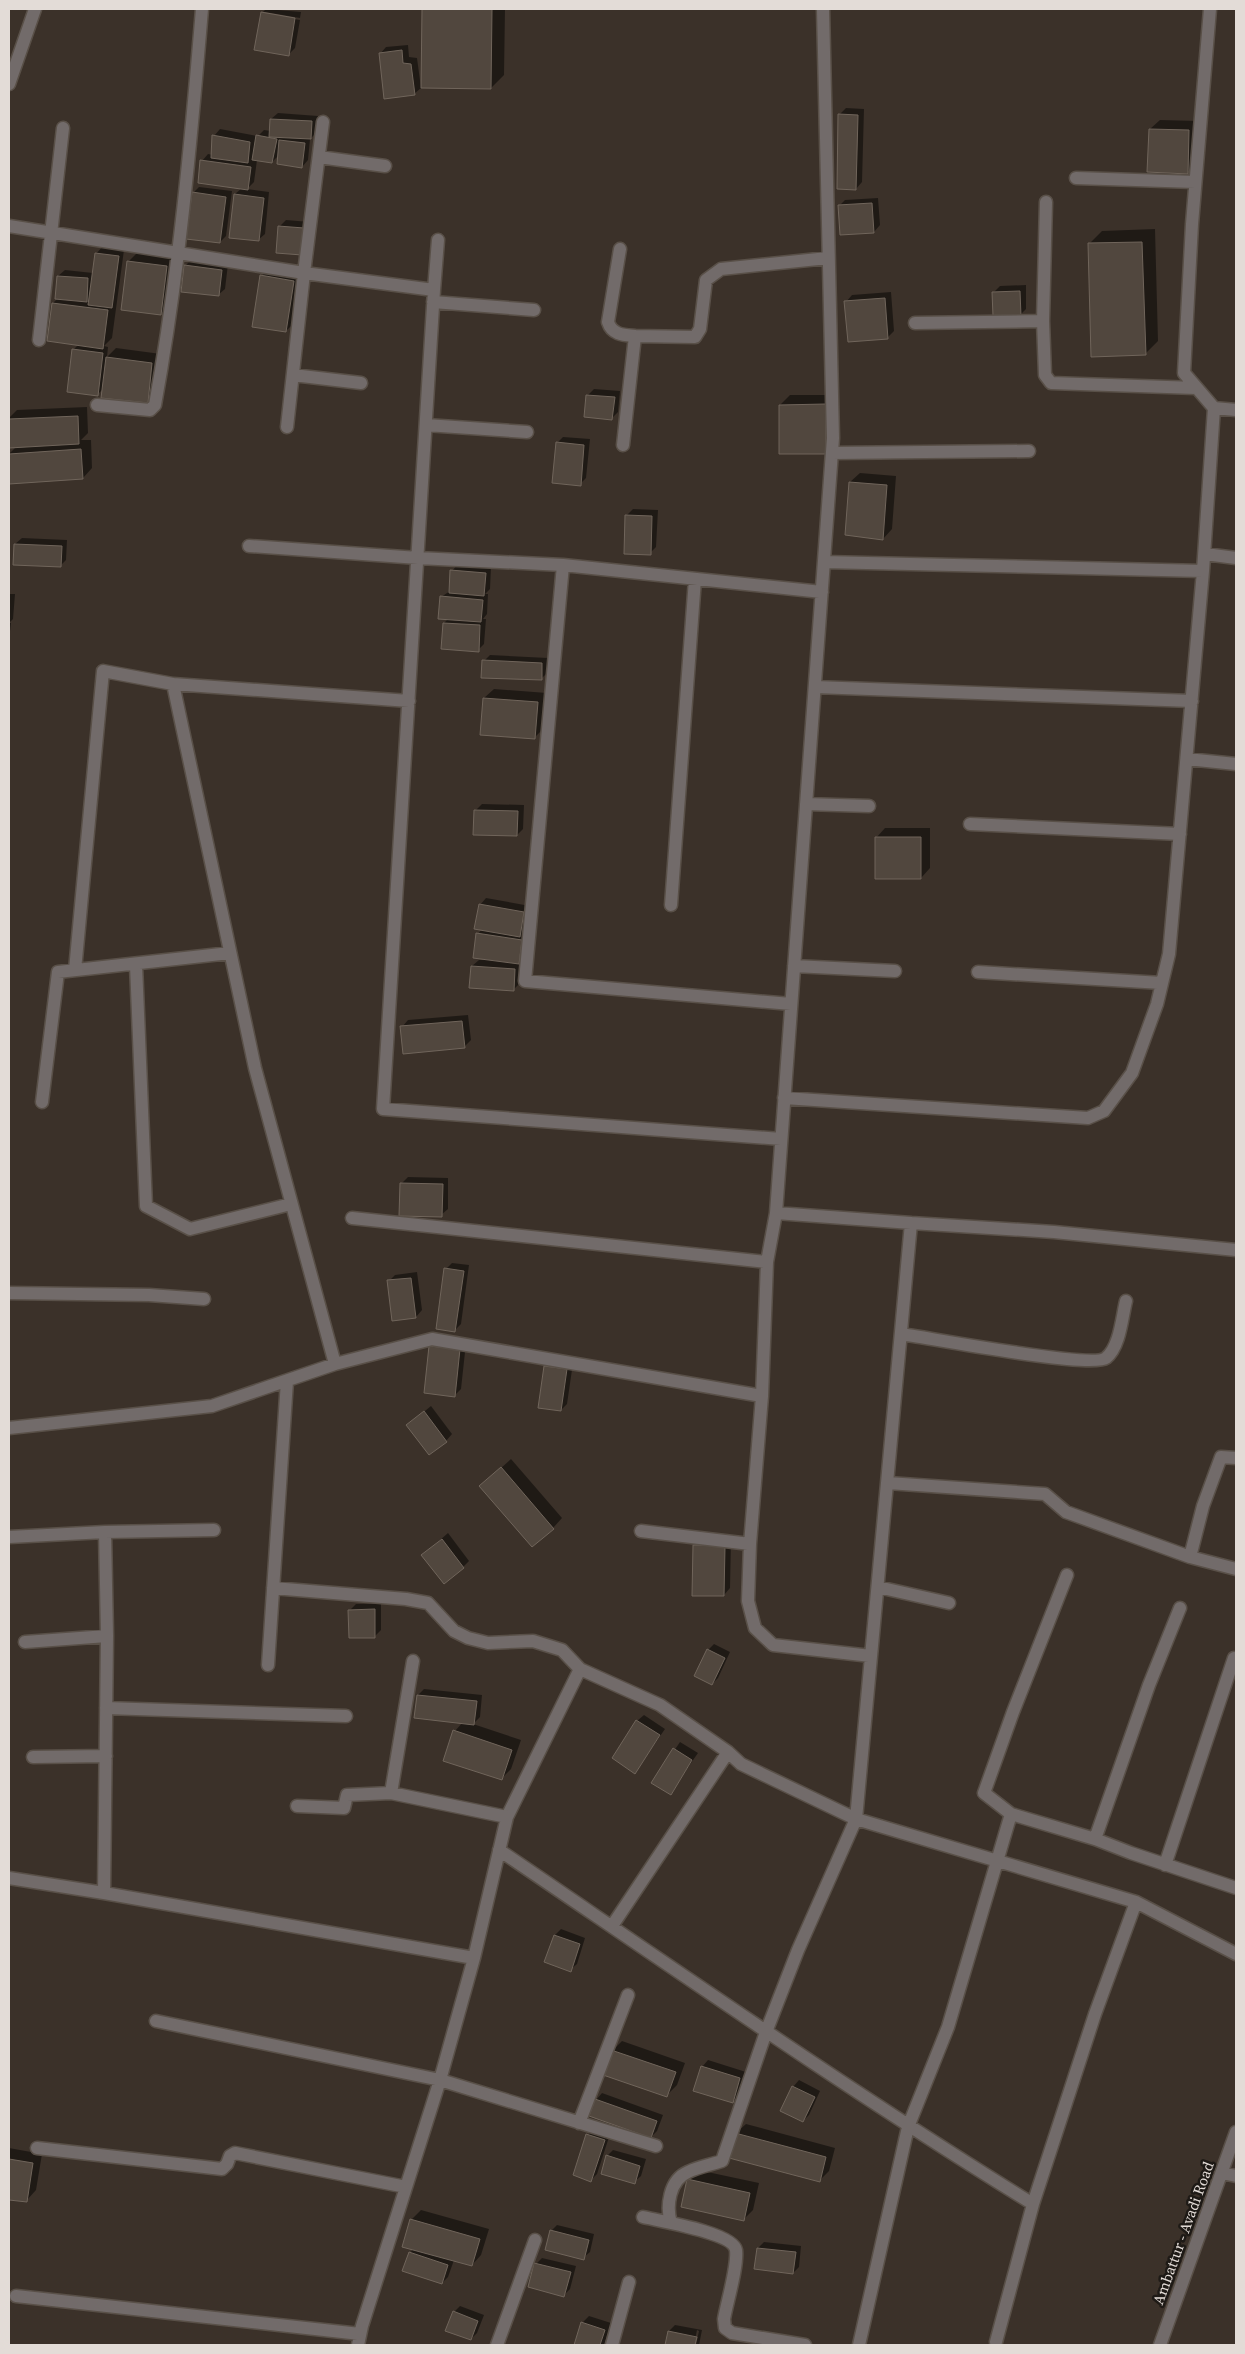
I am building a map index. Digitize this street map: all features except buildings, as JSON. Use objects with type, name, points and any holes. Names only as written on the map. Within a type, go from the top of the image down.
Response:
[{"type":"street","points":[[9,84],[35,9]]},
{"type":"street","points":[[97,405],[150,410],[154,407],[177,254],[193,116],[202,9]]},
{"type":"street","points":[[823,9],[832,453],[776,1213],[767,1262],[762,1396],[750,1544],[748,1601],[755,1628],[773,1645],[871,1656]]},
{"type":"street","points":[[1210,9],[1196,182],[1184,373],[1214,408],[1236,410]]},
{"type":"street","points":[[287,427],[323,122]]},
{"type":"street","points":[[40,340],[63,128]]},
{"type":"street","points":[[319,157],[385,166]]},
{"type":"street","points":[[1076,178],[1196,182]]},
{"type":"street","points":[[1046,202],[1043,321],[1045,375],[1052,383],[1196,388]]},
{"type":"street","points":[[9,226],[304,273],[433,296],[534,310]]},
{"type":"street","points":[[438,240],[383,1109],[781,1139]]},
{"type":"street","points":[[620,249],[608,322],[613,331],[618,334],[635,336],[695,337],[700,329],[706,280],[721,269],[828,258]]},
{"type":"street","points":[[915,323],[1043,321]]},
{"type":"street","points":[[623,445],[635,336]]},
{"type":"street","points":[[293,375],[361,383]]},
{"type":"street","points":[[784,1098],[1088,1118],[1104,1111],[1132,1072],[1162,983],[1169,954],[1205,554],[1214,408]]},
{"type":"street","points":[[426,425],[527,432]]},
{"type":"street","points":[[832,453],[1029,451]]},
{"type":"street","points":[[249,546],[418,558],[563,565],[822,592]]},
{"type":"street","points":[[1205,554],[1236,558]]},
{"type":"street","points":[[824,562],[1203,571]]},
{"type":"street","points":[[563,565],[525,982],[791,1004]]},
{"type":"street","points":[[671,905],[695,579]]},
{"type":"street","points":[[75,970],[103,671],[173,684],[409,701]]},
{"type":"street","points":[[173,684],[254,1068],[335,1364]]},
{"type":"street","points":[[815,687],[1192,701]]},
{"type":"street","points":[[1187,759],[1236,764]]},
{"type":"street","points":[[806,804],[869,806]]},
{"type":"street","points":[[970,824],[1180,834]]},
{"type":"street","points":[[42,1102],[58,972],[136,965],[230,953]]},
{"type":"street","points":[[136,965],[146,1206],[190,1228],[292,1204]]},
{"type":"street","points":[[794,966],[895,971]]},
{"type":"street","points":[[978,972],[1162,983]]},
{"type":"street","points":[[776,1213],[1054,1232],[1236,1250]]},
{"type":"street","points":[[352,1218],[767,1262]]},
{"type":"street","points":[[671,2223],[667,2211],[672,2187],[685,2172],[722,2161],[766,2032],[798,1950],[856,1819],[912,1223]]},
{"type":"street","points":[[9,1293],[149,1295],[204,1299]]},
{"type":"street","points":[[901,1334],[1069,1360],[1101,1361],[1114,1348],[1126,1301]]},
{"type":"street","points":[[9,1428],[212,1406],[335,1364],[432,1339],[762,1396]]},
{"type":"street","points":[[268,1665],[287,1380]]},
{"type":"street","points":[[1190,1557],[1203,1506],[1221,1457],[1236,1458]]},
{"type":"street","points":[[888,1482],[1045,1494],[1066,1512],[1190,1557],[1236,1568]]},
{"type":"street","points":[[9,1537],[105,1532],[214,1530]]},
{"type":"street","points":[[641,1531],[750,1544]]},
{"type":"street","points":[[104,1892],[107,1636],[105,1532]]},
{"type":"street","points":[[1067,1575],[1013,1712],[984,1793],[1011,1814],[1095,1839],[1165,1865],[1236,1888]]},
{"type":"street","points":[[273,1588],[406,1599],[428,1603],[454,1631],[468,1638],[488,1643],[533,1641],[562,1650],[580,1669],[660,1705],[728,1752],[741,1764],[856,1819],[1136,1902],[1236,1954]]},
{"type":"street","points":[[878,1588],[949,1603]]},
{"type":"street","points":[[1095,1839],[1149,1685],[1180,1608]]},
{"type":"street","points":[[25,1642],[107,1636]]},
{"type":"street","points":[[1165,1865],[1234,1658]]},
{"type":"street","points":[[391,1793],[413,1661]]},
{"type":"street","points":[[16,2296],[359,2340],[440,2080],[474,1958],[507,1817],[580,1669]]},
{"type":"street","points":[[106,1708],[346,1716]]},
{"type":"street","points":[[612,1926],[728,1752]]},
{"type":"street","points":[[33,1757],[106,1756]]},
{"type":"street","points":[[298,1806],[344,1808],[347,1795],[391,1793],[507,1817]]},
{"type":"street","points":[[859,2345],[908,2127],[948,2027],[1011,1814]]},
{"type":"street","points":[[499,1850],[908,2127],[1033,2204]]},
{"type":"street","points":[[9,1878],[104,1892],[474,1958]]},
{"type":"street","points":[[996,2342],[1033,2204],[1095,2014],[1136,1902]]},
{"type":"street","points":[[579,2124],[628,1995]]},
{"type":"street","points":[[156,2021],[440,2080],[656,2146]]},
{"type":"street","name":"Ambattur - Avadi Road","points":[[1160,2345],[1236,2132]]},
{"type":"street","points":[[37,2148],[217,2169],[222,2169],[227,2164],[230,2156],[235,2153],[406,2187]]},
{"type":"street","points":[[1222,2173],[1236,2176]]},
{"type":"street","points":[[643,2217],[718,2235],[731,2241],[736,2249],[736,2260],[724,2319],[726,2328],[732,2333],[805,2345]]},
{"type":"street","points":[[497,2345],[535,2240]]},
{"type":"street","points":[[612,2345],[629,2282]]}]
